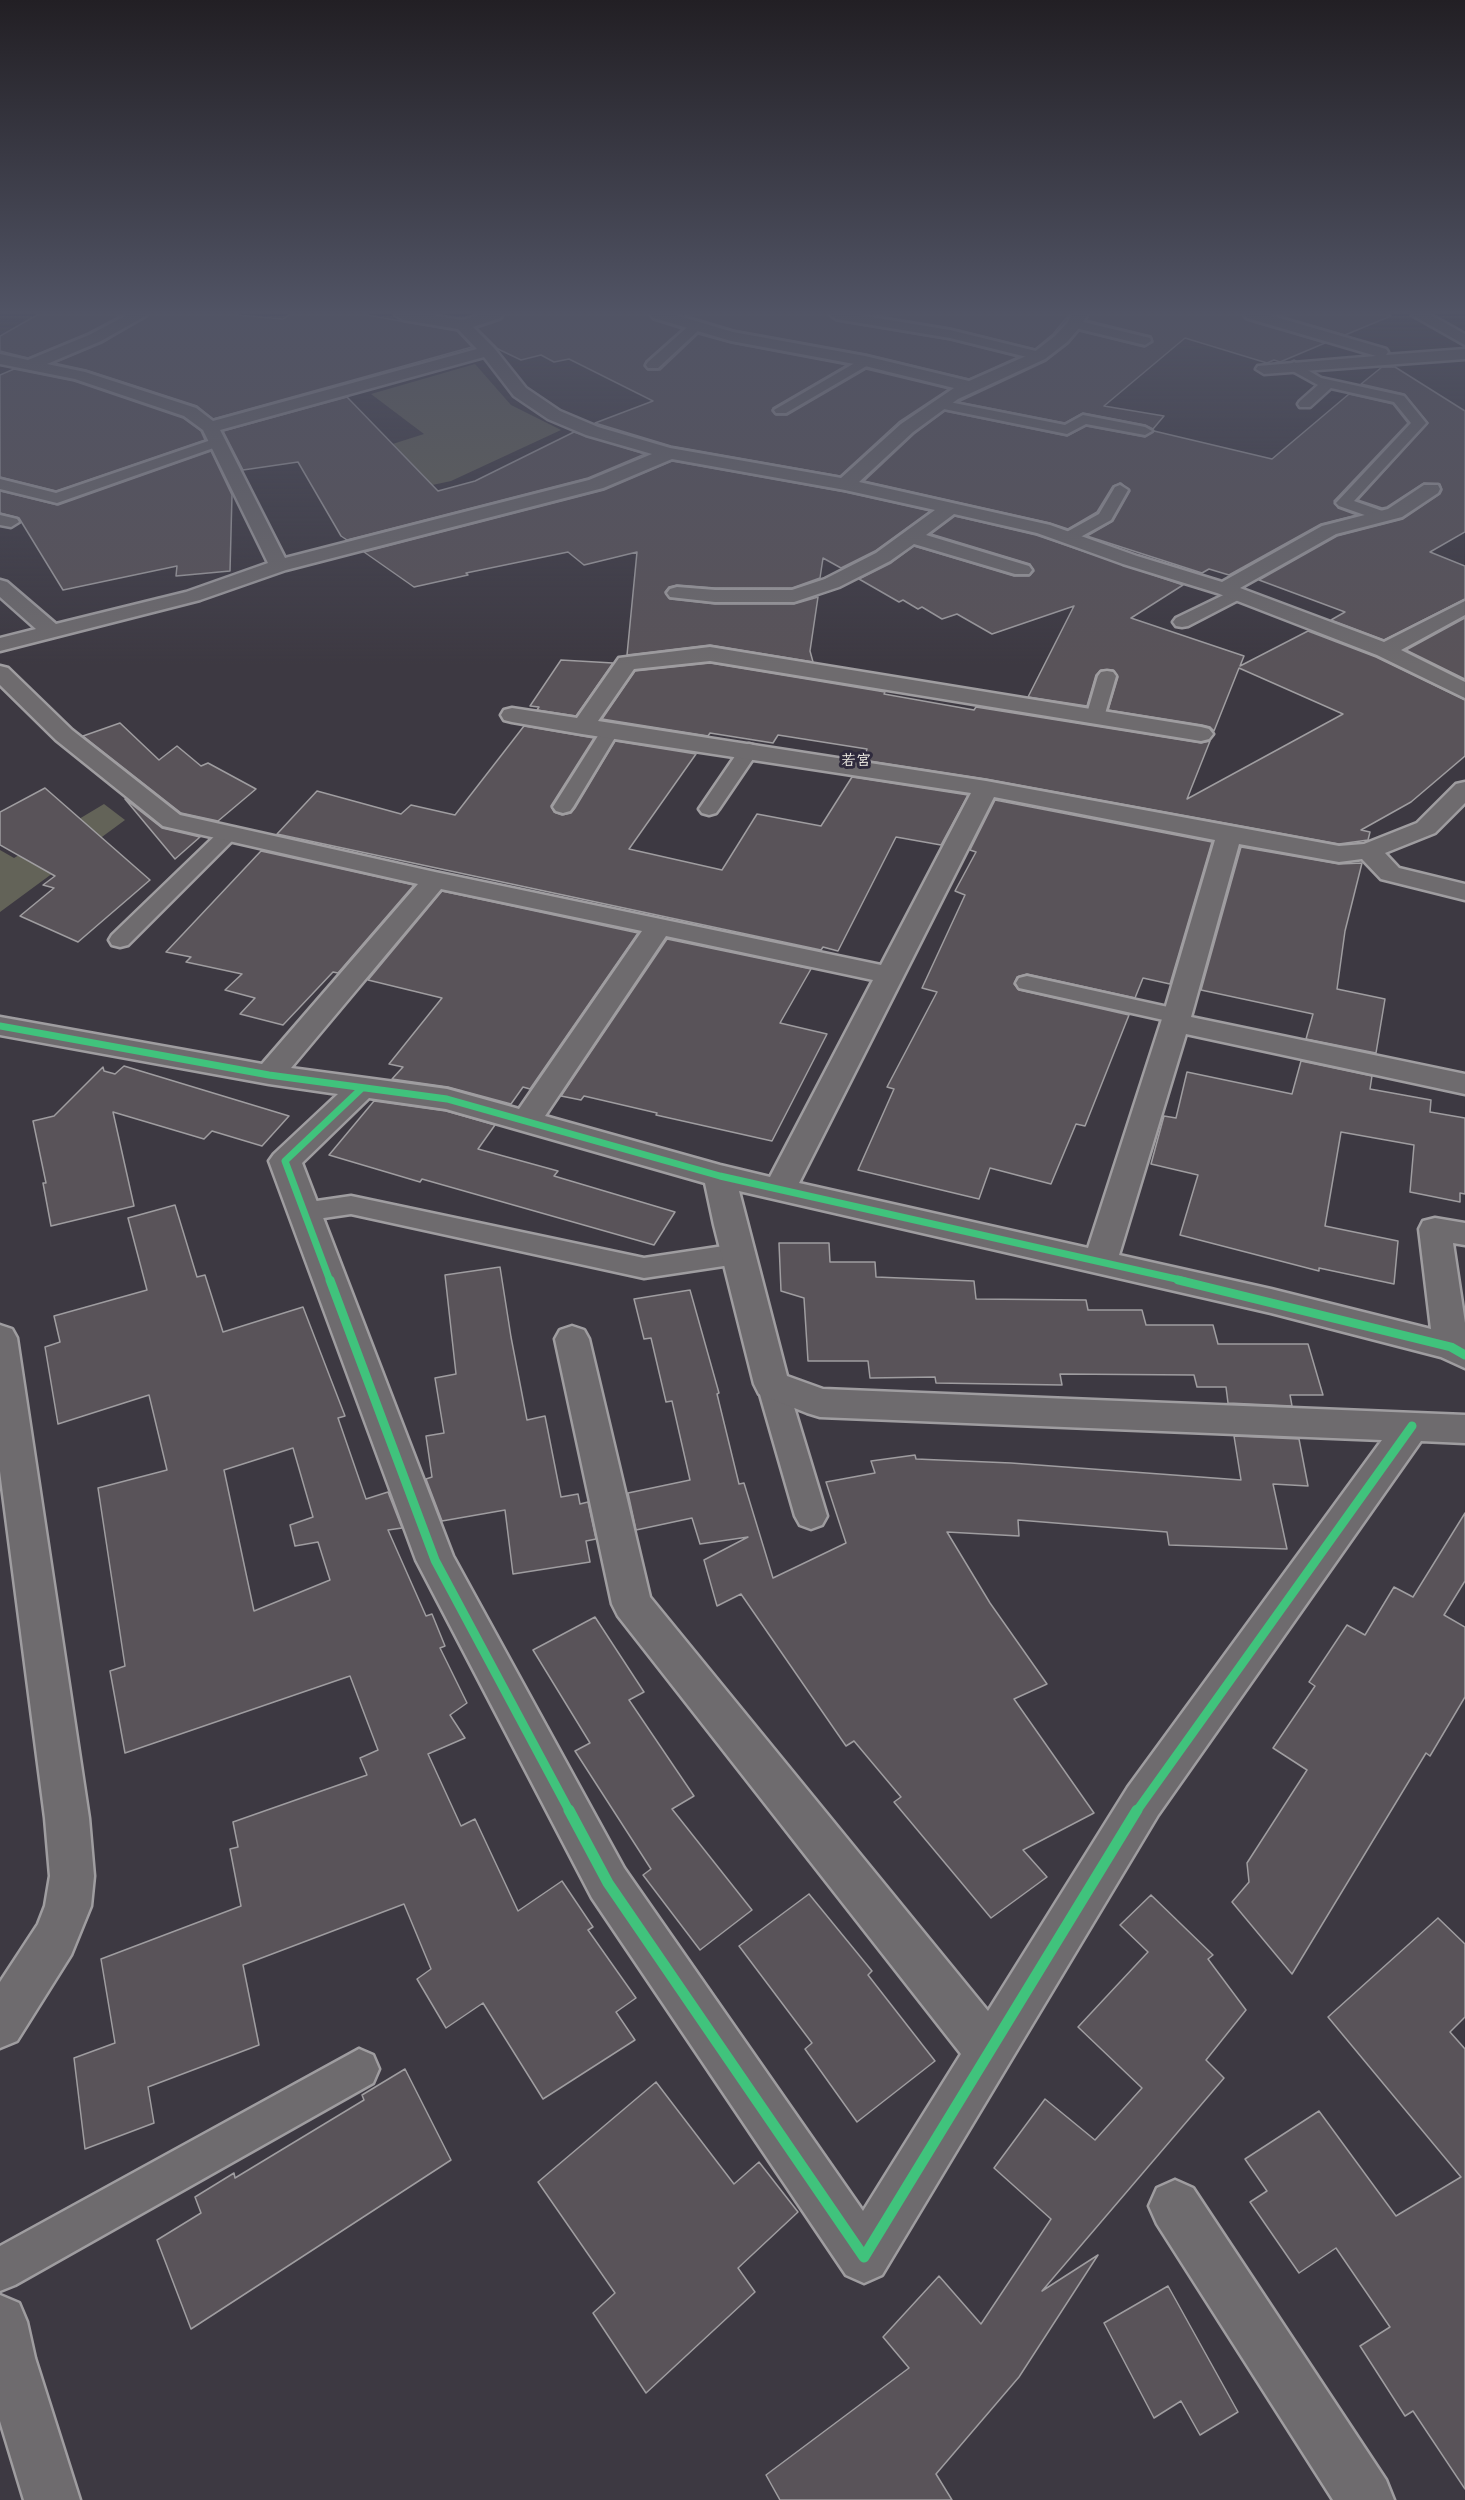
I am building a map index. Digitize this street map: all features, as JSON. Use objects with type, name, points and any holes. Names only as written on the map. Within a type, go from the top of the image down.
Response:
[{"type":"street","points":[[211,432],[279,566]]},
{"type":"street","points":[[214,434],[222,432]]},
{"type":"street","points":[[599,432],[626,442],[670,453],[845,484],[1068,537],[1130,560],[1230,592],[1385,650],[1465,691]]},
{"type":"street","points":[[845,484],[903,432]]},
{"type":"street","points":[[0,645],[193,596],[279,566],[596,484],[670,453]]},
{"type":"street","points":[[1230,592],[1329,530],[1395,513],[1431,489]]},
{"type":"street","points":[[676,593],[715,596],[794,596],[832,583],[883,557],[949,509]]},
{"type":"street","points":[[911,537],[1022,570]]},
{"type":"street","points":[[0,586],[52,632]]},
{"type":"street","points":[[1385,650],[1465,607]]},
{"type":"street","points":[[582,727],[627,663],[710,654],[1201,734]]},
{"type":"street","points":[[0,673],[64,735],[172,821],[435,880],[890,975]]},
{"type":"street","points":[[512,715],[986,788],[1339,854],[1368,851],[1426,828],[1465,789]]},
{"type":"street","points":[[779,1190],[986,788]]},
{"type":"street","points":[[1100,1262],[1176,1020],[1229,835]]},
{"type":"street","points":[[1368,851],[1390,874],[1465,892]]},
{"type":"street","points":[[268,1075],[435,880]]},
{"type":"street","points":[[527,1120],[659,927]]},
{"type":"street","points":[[1176,1020],[1465,1084]]},
{"type":"street","points":[[0,1026],[268,1075],[447,1099],[720,1176],[1271,1301],[1458,1351],[1435,1229],[1465,1234]]},
{"type":"street","points":[[362,1089],[285,1161],[435,1560],[608,1883],[864,2257],[1143,1801],[1412,1426]]},
{"type":"street","points":[[720,1176],[737,1254],[772,1384],[820,1403],[1465,1429]]},
{"type":"street","points":[[0,1338],[67,1818],[72,1876],[68,1906],[55,1939],[8,2000]]},
{"type":"street","points":[[572,1339],[632,1604],[989,2051]]},
{"type":"street","points":[[1174,2206],[1366,2500]]},
{"type":"street","points":[[0,2322],[52,2500]]},
{"type":"lane","points":[[1382,516],[1369,510],[1344,504],[1411,432]]},
{"type":"lane","points":[[0,484],[57,498],[214,434]]},
{"type":"lane","points":[[1068,537],[1105,517],[1120,490]]},
{"type":"lane","points":[[1182,622],[1230,592]]},
{"type":"lane","points":[[1095,717],[1107,676]]},
{"type":"lane","points":[[563,807],[610,731]]},
{"type":"lane","points":[[709,809],[748,750]]},
{"type":"lane","points":[[120,940],[228,834]]},
{"type":"lane","points":[[1027,983],[1176,1020]]},
{"type":"lane","points":[[303,1212],[351,1205],[644,1268],[737,1254]]},
{"type":"lane","points":[[772,1384],[811,1516]]},
{"type":"lane","points":[[0,2270],[359,2069]]},
{"type":"shaded area","points":[[421,432],[557,432],[451,481],[386,495],[355,456],[424,434]]},
{"type":"shaded area","points":[[104,804],[125,820],[0,912],[0,850],[14,858]]},
{"type":"building","points":[[0,432],[201,432],[205,440],[56,491],[0,477]]},
{"type":"building","points":[[223,432],[381,432],[438,491],[475,481],[574,432],[645,454],[588,478],[347,540],[341,536],[298,462],[243,470]]},
{"type":"building","points":[[624,432],[888,432],[840,476],[671,446]]},
{"type":"building","points":[[917,432],[1046,432],[1067,436],[1075,432],[1116,432],[1145,437],[1157,432],[1272,459],[1304,432],[1400,432],[1334,501],[1338,508],[1357,515],[1321,524],[1229,575],[1209,569],[1202,573],[1087,536],[1113,521],[1130,491],[1121,483],[1113,486],[1097,512],[1068,529],[864,481]]},
{"type":"building","points":[[1420,432],[1465,432],[1465,532],[1430,552],[1465,566],[1465,599],[1384,640],[1331,620],[1345,612],[1259,580],[1337,536],[1403,519],[1440,494],[1442,490],[1440,484],[1424,483],[1382,508],[1358,500]]},
{"type":"building","points":[[211,451],[232,495],[230,571],[176,576],[177,566],[63,590],[19,518],[0,513],[0,491],[58,505]]},
{"type":"building","points":[[672,461],[845,492],[930,511],[875,551],[841,568],[823,558],[820,578],[792,588],[715,588],[677,585],[669,587],[665,592],[670,599],[715,604],[794,604],[818,597],[810,651],[813,662],[710,645],[627,655],[637,552],[584,565],[568,552],[466,573],[468,575],[414,587],[364,552],[604,490]]},
{"type":"building","points":[[955,516],[1036,535],[1183,585],[1131,618],[1244,656],[1240,666],[1308,631],[1376,657],[1465,700],[1465,756],[1411,802],[1361,830],[1370,832],[1368,840],[1339,844],[986,779],[863,760],[867,749],[778,735],[773,743],[710,733],[708,736],[602,719],[635,671],[710,663],[885,692],[884,694],[974,710],[976,707],[1201,743],[1210,741],[1187,799],[1343,714],[1239,668],[1214,731],[1202,725],[1108,710],[1118,677],[1113,670],[1101,670],[1096,675],[1087,706],[1028,697],[1074,606],[992,634],[957,614],[942,619],[922,607],[918,609],[903,600],[899,602],[859,579],[891,563],[914,546],[1014,576],[1029,576],[1034,571],[1030,564],[931,534]]},
{"type":"building","points":[[1465,618],[1465,679],[1406,650]]},
{"type":"building","points":[[561,660],[613,663],[576,716],[537,710],[539,707],[530,706]]},
{"type":"building","points":[[120,723],[159,760],[177,746],[201,766],[208,763],[256,789],[218,821],[181,813],[83,736]]},
{"type":"building","points":[[524,726],[594,738],[551,806],[554,812],[562,815],[571,813],[575,808],[615,741],[696,754],[629,849],[722,870],[757,814],[821,826],[852,777],[968,795],[941,845],[896,837],[838,951],[823,947],[821,950],[277,834],[317,791],[401,814],[411,805],[455,815]]},
{"type":"building","points":[[45,788],[150,880],[78,942],[20,916],[54,888],[43,885],[55,876],[0,845],[0,812]]},
{"type":"building","points":[[125,799],[162,828],[200,837],[175,859]]},
{"type":"building","points":[[995,800],[1212,842],[1170,984],[1143,978],[1135,998],[1027,974],[1017,977],[1014,984],[1019,990],[1129,1015],[1085,1126],[1076,1124],[1051,1184],[990,1168],[979,1199],[858,1170],[894,1089],[887,1087],[937,992],[922,988],[965,895],[955,891],[976,852],[970,850]]},
{"type":"building","points":[[1241,847],[1339,864],[1362,863],[1345,931],[1337,989],[1385,999],[1376,1053],[1306,1039],[1313,1014],[1201,990]]},
{"type":"building","points":[[261,851],[414,885],[338,973],[333,972],[283,1025],[240,1014],[255,998],[225,990],[242,974],[186,962],[191,957],[166,952]]},
{"type":"building","points":[[442,891],[638,933],[530,1089],[523,1087],[511,1104],[448,1087],[392,1079],[403,1067],[389,1064],[442,998],[368,980]]},
{"type":"building","points":[[667,939],[811,969],[780,1023],[827,1034],[772,1141],[584,1096],[581,1100],[561,1096]]},
{"type":"building","points":[[1301,1061],[1372,1076],[1370,1089],[1431,1100],[1430,1112],[1465,1118],[1465,1194],[1460,1193],[1460,1202],[1410,1192],[1414,1145],[1341,1132],[1325,1226],[1398,1241],[1394,1284],[1319,1268],[1319,1271],[1180,1235],[1198,1175],[1151,1164],[1164,1116],[1176,1118],[1187,1072],[1292,1094]]},
{"type":"building","points":[[124,1066],[289,1116],[262,1146],[212,1131],[204,1139],[113,1112],[134,1206],[51,1226],[43,1183],[46,1183],[33,1121],[54,1116],[103,1067],[104,1071],[115,1074]]},
{"type":"building","points":[[374,1101],[446,1111],[495,1125],[478,1149],[558,1171],[554,1176],[675,1212],[654,1245],[329,1155]]},
{"type":"building","points":[[175,1205],[197,1277],[205,1275],[223,1332],[303,1307],[345,1416],[338,1418],[366,1499],[388,1492],[402,1528],[388,1530],[426,1616],[432,1614],[445,1646],[440,1648],[467,1703],[450,1715],[465,1738],[428,1754],[461,1826],[475,1819],[518,1911],[562,1881],[593,1927],[588,1930],[636,1998],[616,2012],[635,2040],[543,2099],[483,2003],[446,2028],[417,1979],[431,1969],[404,1904],[243,1965],[259,2045],[148,2087],[154,2123],[85,2149],[74,2058],[115,2043],[101,1959],[241,1906],[230,1849],[238,1847],[233,1822],[367,1775],[360,1758],[378,1750],[350,1676],[125,1753],[110,1671],[125,1666],[98,1488],[167,1470],[149,1395],[58,1424],[45,1347],[60,1342],[54,1316],[147,1290],[128,1218]],"holes":[[[293,1448],[313,1517],[290,1525],[295,1546],[318,1542],[330,1580],[254,1611],[224,1470]]]},
{"type":"building","points":[[779,1243],[829,1243],[830,1262],[875,1262],[876,1277],[974,1281],[976,1299],[1086,1300],[1088,1310],[1142,1310],[1146,1325],[1213,1325],[1218,1344],[1308,1344],[1323,1395],[1290,1395],[1292,1406],[1228,1403],[1226,1387],[1197,1387],[1194,1375],[1060,1374],[1062,1385],[936,1383],[935,1377],[870,1378],[868,1361],[808,1361],[804,1298],[781,1291]]},
{"type":"building","points":[[500,1267],[527,1420],[545,1416],[561,1497],[578,1494],[580,1504],[588,1502],[596,1539],[586,1541],[590,1562],[513,1574],[505,1510],[442,1521],[426,1479],[432,1477],[426,1436],[444,1433],[435,1378],[456,1374],[445,1275]]},
{"type":"building","points":[[690,1290],[719,1393],[717,1394],[739,1484],[744,1483],[773,1578],[846,1543],[826,1482],[875,1473],[871,1461],[915,1455],[916,1459],[1011,1463],[1241,1480],[1234,1436],[1299,1439],[1308,1486],[1273,1484],[1287,1549],[1169,1545],[1167,1532],[1018,1520],[1019,1536],[947,1532],[990,1603],[1047,1684],[1014,1699],[1094,1813],[1023,1850],[1047,1877],[991,1918],[894,1802],[901,1797],[854,1741],[846,1746],[741,1594],[717,1606],[704,1560],[748,1537],[700,1544],[692,1518],[636,1530],[628,1493],[690,1480],[672,1401],[666,1402],[651,1338],[644,1339],[634,1299]]},
{"type":"building","points":[[1465,1513],[1465,1581],[1444,1615],[1465,1627],[1465,1697],[1430,1756],[1426,1753],[1292,1974],[1232,1902],[1249,1882],[1247,1863],[1307,1770],[1273,1748],[1315,1686],[1309,1682],[1347,1625],[1365,1635],[1394,1587],[1413,1597]]},
{"type":"building","points":[[595,1617],[644,1692],[629,1700],[694,1796],[672,1809],[752,1910],[700,1950],[643,1875],[651,1869],[575,1751],[590,1743],[533,1650]]},
{"type":"building","points":[[809,1894],[872,1971],[868,1975],[935,2061],[857,2122],[805,2049],[812,2043],[739,1946]]},
{"type":"building","points":[[1151,1895],[1213,1955],[1208,1959],[1246,2010],[1206,2060],[1224,2078],[1042,2291],[1098,2255],[1019,2377],[936,2474],[952,2500],[780,2500],[766,2475],[909,2368],[883,2337],[939,2276],[981,2324],[1051,2219],[994,2168],[1045,2099],[1095,2140],[1142,2088],[1078,2027],[1148,1952],[1120,1925]]},
{"type":"building","points":[[1438,1918],[1465,1944],[1465,2017],[1450,2032],[1465,2049],[1465,2489],[1413,2411],[1405,2416],[1360,2346],[1390,2327],[1336,2248],[1299,2273],[1250,2202],[1267,2191],[1245,2159],[1319,2111],[1396,2216],[1461,2177],[1328,2017]]},
{"type":"building","points":[[405,2069],[451,2160],[191,2329],[157,2240],[201,2213],[195,2197],[234,2173],[235,2178],[364,2100],[362,2095]]},
{"type":"building","points":[[656,2082],[734,2184],[759,2162],[798,2212],[738,2268],[755,2292],[646,2393],[593,2313],[615,2293],[538,2182]]},
{"type":"building","points":[[1168,2286],[1238,2412],[1200,2435],[1181,2401],[1154,2418],[1104,2323]]},
{"type":"cycle path","points":[[0,1026],[269,1075],[447,1099],[720,1176],[1271,1301],[1451,1347],[1465,1355]]},
{"type":"cycle path","points":[[361,1089],[285,1161],[435,1560],[608,1883],[864,2257],[1143,1801],[1412,1426]]},
{"type":"district","name":"若宮","points":[[856,761]]}]
